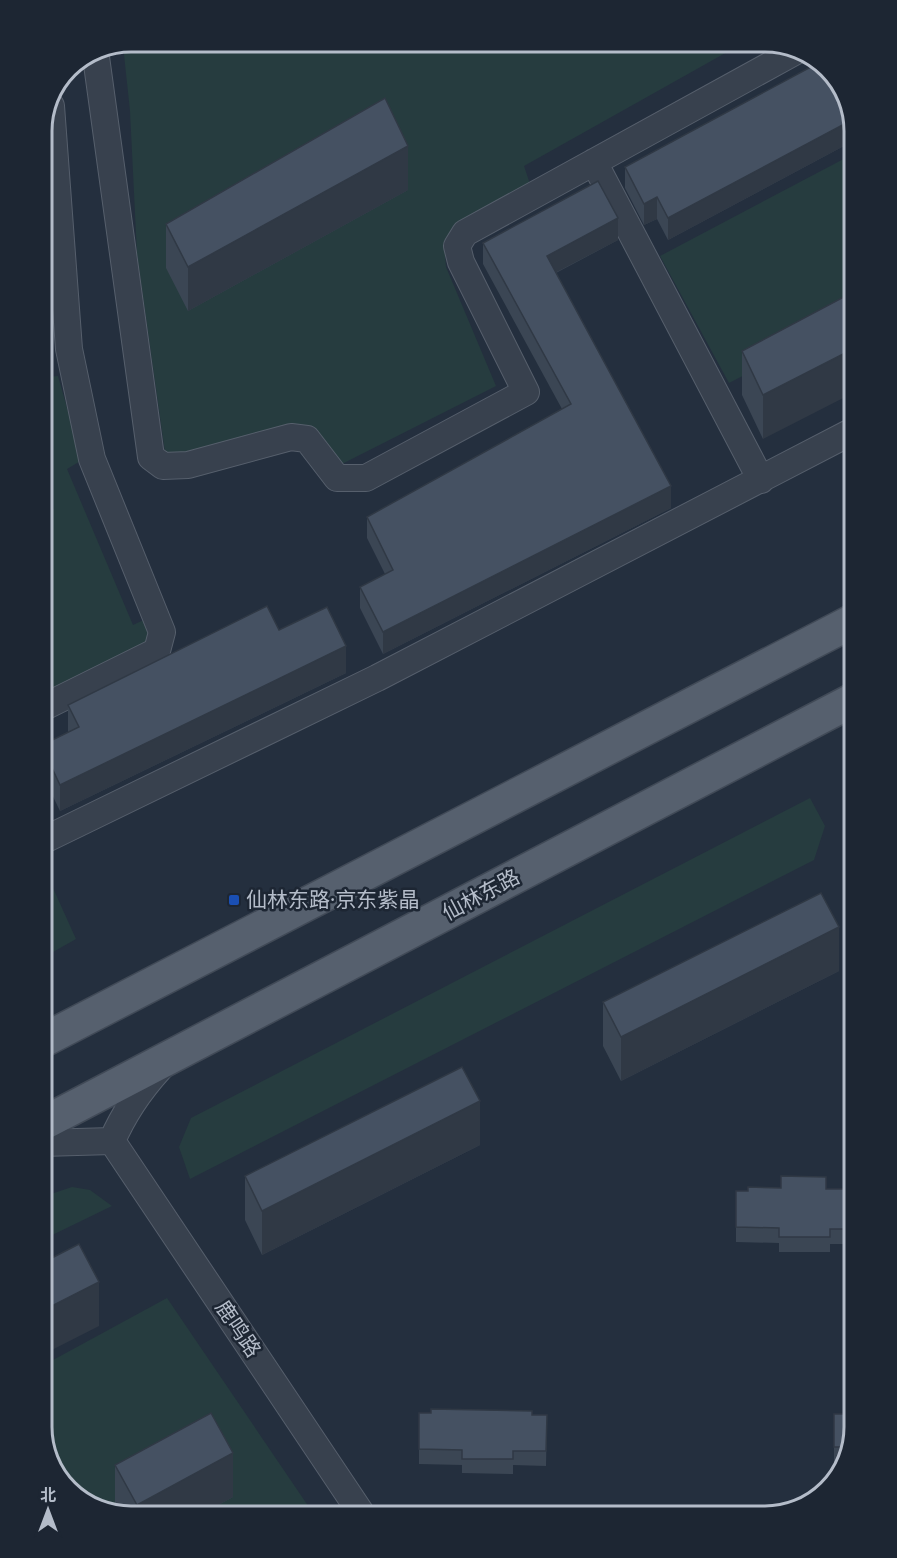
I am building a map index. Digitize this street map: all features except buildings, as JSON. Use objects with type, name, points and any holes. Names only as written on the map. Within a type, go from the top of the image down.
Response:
[{"type":"main road","points":[[53,1035],[844,626]]},
{"type":"main road","name":"仙林东路","points":[[53,1118],[844,705]]},
{"type":"street","points":[[97,61],[151,457],[164,466],[188,465],[291,437],[307,439],[338,478],[366,478],[526,392],[461,262],[458,246],[465,233],[787,56]]},
{"type":"street","points":[[53,133],[69,349],[92,459],[162,632],[157,651],[53,703]]},
{"type":"street","points":[[594,162],[760,480]]},
{"type":"street","points":[[53,836],[377,678],[844,436]]},
{"type":"street","points":[[53,1143],[112,1141],[137,1094],[169,1058]]},
{"type":"street","name":"鹿鸣路","points":[[112,1141],[356,1505]]},
{"type":"green space","points":[[124,53],[725,53],[524,166],[530,184],[455,225],[444,242],[446,267],[496,386],[340,465],[316,434],[175,457],[165,452],[137,254],[130,111]]},
{"type":"green space","points":[[844,159],[844,324],[729,383],[660,256]]},
{"type":"green space","points":[[53,376],[58,376],[82,460],[67,469],[133,625],[148,618],[151,633],[145,646],[53,690]]},
{"type":"green space","points":[[810,798],[825,826],[814,860],[190,1179],[179,1147],[191,1118]]},
{"type":"green space","points":[[53,888],[76,939],[53,952]]},
{"type":"green space","points":[[72,1187],[90,1190],[112,1206],[53,1235],[53,1193]]},
{"type":"green space","points":[[167,1298],[308,1505],[127,1505],[106,1501],[79,1486],[78,1480],[72,1479],[57,1452],[53,1426],[53,1360]]},
{"type":"place","name":"仙林东路·京东紫晶","points":[[234,900]]}]
